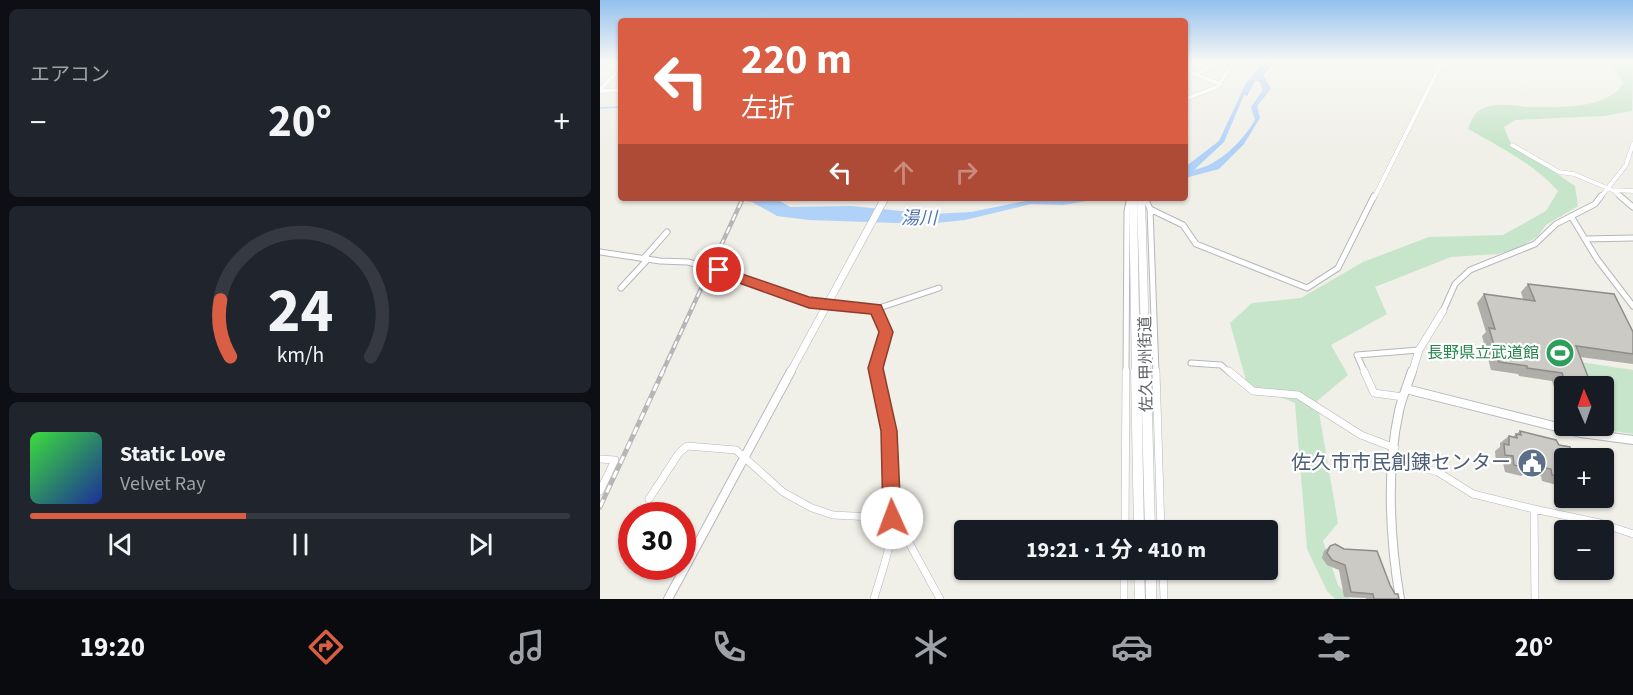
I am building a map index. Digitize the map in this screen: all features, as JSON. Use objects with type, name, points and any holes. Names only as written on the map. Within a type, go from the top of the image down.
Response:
[{"type":"main road","name":"佐久甲州街道","points":[[1133,201],[1139,520]]},
{"type":"main road","name":"佐久甲州街道","points":[[1143,201],[1150,520]]},
{"type":"main road","points":[[1139,580],[1140,599]]},
{"type":"main road","points":[[1151,580],[1151,599]]},
{"type":"street","points":[[600,90],[618,90]]},
{"type":"street","points":[[1188,98],[1206,90]]},
{"type":"street","points":[[1150,209],[1183,225],[1196,244],[1307,288],[1338,268],[1428,90]]},
{"type":"street","points":[[1400,599],[1392,550],[1392,479],[1404,393],[1419,350],[1443,311],[1455,284],[1470,270],[1535,244],[1556,224],[1590,207],[1610,189],[1626,165],[1633,144]]},
{"type":"street","points":[[1512,146],[1559,172],[1574,174],[1610,189],[1633,207]]},
{"type":"street","points":[[1610,189],[1633,191]]},
{"type":"street","points":[[668,599],[883,201]]},
{"type":"street","points":[[1125,520],[1126,211],[1130,201]]},
{"type":"street","points":[[1145,201],[1150,209],[1161,520]]},
{"type":"street","points":[[1571,216],[1633,306]]},
{"type":"street","points":[[621,288],[667,232]]},
{"type":"street","points":[[1585,239],[1633,238]]},
{"type":"street","points":[[600,252],[688,262],[732,274],[809,303],[876,309],[939,288]]},
{"type":"street","points":[[874,599],[891,534],[892,518],[889,431],[875,368],[886,332],[876,309]]},
{"type":"street","points":[[1419,350],[1357,355],[1374,393],[1404,393],[1581,433],[1633,440]]},
{"type":"street","points":[[1191,363],[1221,365],[1252,391],[1285,392],[1298,395],[1320,412],[1361,435],[1395,448]]},
{"type":"street","points":[[649,499],[683,448],[736,450],[783,492],[812,508],[833,515],[892,518]]},
{"type":"street","points":[[600,459],[615,460],[600,491]]},
{"type":"street","points":[[1394,460],[1438,472],[1458,487],[1473,494],[1600,523],[1633,534]]},
{"type":"street","points":[[1534,509],[1535,599]]},
{"type":"street","points":[[891,534],[903,535],[907,539],[940,599]]},
{"type":"street","points":[[1124,580],[1124,599]]},
{"type":"street","points":[[1163,580],[1164,599]]},
{"type":"green space","points":[[1632,90],[1632,111],[1603,116],[1515,120],[1504,127],[1510,142],[1575,186],[1578,206],[1546,225],[1538,236],[1520,248],[1498,254],[1451,257],[1375,287],[1387,314],[1331,345],[1348,375],[1317,401],[1338,523],[1323,541],[1338,585],[1350,599],[1335,599],[1327,591],[1307,549],[1295,403],[1247,384],[1230,323],[1252,303],[1301,298],[1363,262],[1429,237],[1503,235],[1546,211],[1558,191],[1527,164],[1468,129],[1470,122],[1478,112],[1490,106],[1574,106],[1597,102],[1617,91]]},
{"type":"green space","points":[[1573,361],[1633,370],[1633,434],[1614,431],[1614,376],[1579,376]]},
{"type":"water","points":[[1243,90],[1250,90],[1247,96],[1244,95],[1224,142],[1194,170],[1221,158],[1237,144],[1255,120],[1251,107],[1263,90],[1270,90],[1257,106],[1260,118],[1244,144],[1219,169],[1188,177],[1188,165],[1219,141]]},
{"type":"water","name":"湯川","points":[[746,201],[780,201],[790,207],[851,206],[932,214],[971,212],[1026,201],[1086,201],[1064,205],[1031,204],[965,220],[927,224],[809,220],[777,216],[752,202]]},
{"type":"building","name":"長野県立武道館","points":[[1528,284],[1614,294],[1633,332],[1633,354],[1576,346],[1588,376],[1563,376],[1562,373],[1499,362],[1489,328],[1495,329],[1484,294],[1535,301]]},
{"type":"building","points":[[1520,431],[1556,440],[1559,445],[1570,447],[1554,448],[1554,476],[1551,469],[1530,464],[1531,469],[1514,465],[1513,456],[1505,455],[1504,444],[1509,445],[1509,436],[1517,438],[1516,434],[1521,435]]},
{"type":"building","points":[[1335,544],[1344,549],[1377,551],[1390,585],[1395,594],[1398,594],[1399,599],[1374,599],[1373,594],[1351,592],[1345,565],[1332,560],[1327,553],[1330,546]]},
{"type":"waterway","points":[[600,108],[618,107]]},
{"type":"railway","points":[[662,373],[742,201]]},
{"type":"railway","points":[[600,507],[663,371]]},
{"type":"place","name":"長野県立武道館","points":[[1560,353]]},
{"type":"place","name":"佐久市市民創錬センター","points":[[1532,463]]},
{"type":"route","points":[[719,270],[809,303],[876,309],[886,332],[881,355],[875,368],[889,431],[892,518]]}]
